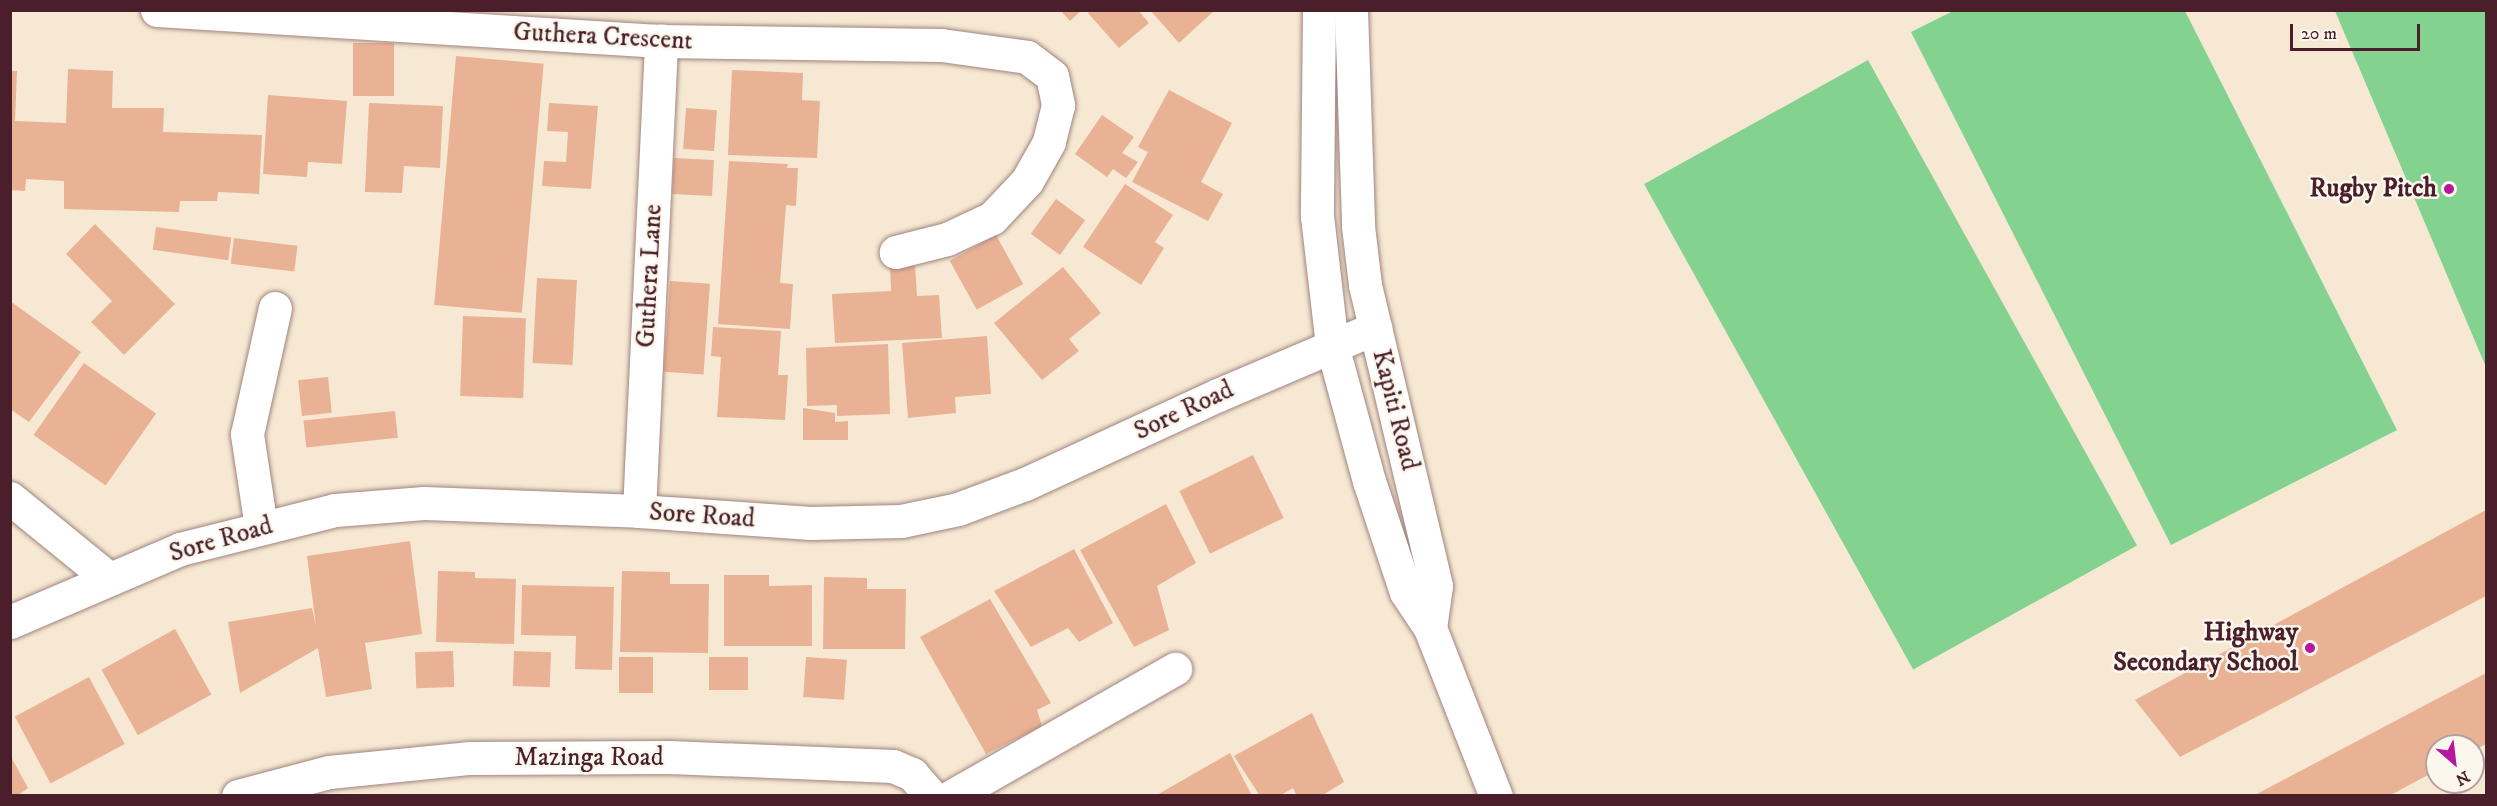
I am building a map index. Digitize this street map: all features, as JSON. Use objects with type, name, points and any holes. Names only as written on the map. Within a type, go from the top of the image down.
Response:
[{"type":"street","name":"Guthera Crescent","points":[[157,10],[661,41],[941,45],[1027,57],[1052,76],[1058,105],[1049,142],[1028,181],[992,218],[947,239],[896,252]]},
{"type":"street","points":[[1319,10],[1317,216],[1332,345],[1369,481],[1403,582],[1430,628]]},
{"type":"street","name":"Kapiti Road","points":[[1351,10],[1358,226],[1375,328],[1436,586],[1430,628],[1496,795]]},
{"type":"street","name":"Guthera Lane","points":[[639,511],[661,41]]},
{"type":"street","points":[[261,527],[247,435],[275,308]]},
{"type":"street","name":"Sore Road","points":[[10,622],[107,577],[180,549],[335,510],[424,503],[639,511],[811,523],[901,521],[958,509],[1025,484],[1332,345],[1375,328]]},
{"type":"street","points":[[10,498],[107,577]]},
{"type":"street","points":[[952,795],[1175,669]]},
{"type":"street","name":"Mazinga Road","points":[[238,795],[329,772],[471,758],[646,757],[893,766],[912,774],[931,795]]},
{"type":"green space","points":[[1955,10],[2185,11],[2397,430],[2171,545],[1911,32]]},
{"type":"green space","name":"Rugby Pitch","points":[[2335,11],[2486,11],[2486,367]]},
{"type":"green space","points":[[1868,60],[2137,545],[1913,670],[1644,184]]},
{"type":"building","points":[[1060,10],[1082,10],[1070,21]]},
{"type":"building","points":[[1091,10],[1138,10],[1149,23],[1119,48],[1088,13]]},
{"type":"building","points":[[1150,10],[1215,10],[1179,43]]},
{"type":"building","points":[[353,43],[394,43],[394,96],[353,96]]},
{"type":"building","points":[[456,56],[544,64],[522,313],[434,305]]},
{"type":"building","points":[[68,69],[113,71],[112,108],[164,108],[163,132],[262,135],[259,194],[218,192],[217,201],[180,201],[179,212],[64,209],[64,181],[26,179],[25,191],[10,190],[10,71],[17,71],[15,121],[66,123]]},
{"type":"building","points":[[732,70],[803,73],[802,100],[820,101],[817,158],[728,155]]},
{"type":"building","points":[[1169,90],[1232,123],[1201,182],[1223,194],[1208,221],[1132,182],[1148,152],[1138,147]]},
{"type":"building","points":[[268,95],[347,101],[342,164],[308,162],[307,177],[263,174]]},
{"type":"building","points":[[369,103],[443,106],[440,168],[404,166],[402,193],[365,192]]},
{"type":"building","points":[[549,103],[598,106],[591,189],[542,186],[544,161],[566,162],[568,132],[547,131]]},
{"type":"building","points":[[686,108],[717,110],[714,151],[683,149]]},
{"type":"building","points":[[1102,115],[1134,137],[1122,153],[1138,162],[1126,178],[1113,169],[1107,177],[1075,154]]},
{"type":"building","points":[[674,158],[714,160],[712,196],[672,194]]},
{"type":"building","points":[[729,161],[788,164],[787,168],[798,168],[796,206],[786,205],[780,283],[793,284],[790,329],[718,324]]},
{"type":"building","points":[[1125,184],[1173,215],[1155,242],[1164,248],[1141,285],[1083,247]]},
{"type":"building","points":[[1056,199],[1085,220],[1060,255],[1031,234]]},
{"type":"building","points":[[95,224],[175,304],[124,355],[91,322],[112,301],[66,254]]},
{"type":"building","points":[[156,227],[231,238],[228,260],[153,250]]},
{"type":"building","points":[[996,235],[1023,284],[977,310],[950,261]]},
{"type":"building","points":[[234,238],[298,246],[294,272],[231,264]]},
{"type":"building","points":[[915,265],[917,296],[939,295],[942,338],[835,343],[832,294],[891,291],[890,266]]},
{"type":"building","points":[[1063,267],[1101,313],[1069,339],[1079,351],[1042,380],[994,323]]},
{"type":"building","points":[[537,278],[577,280],[572,365],[533,363]]},
{"type":"building","points":[[670,281],[710,284],[704,375],[664,372]]},
{"type":"building","points":[[10,301],[81,352],[29,422],[10,409]]},
{"type":"building","points":[[463,316],[526,318],[523,398],[460,396]]},
{"type":"building","points":[[713,327],[781,331],[778,375],[788,375],[785,420],[717,417],[721,357],[711,356]]},
{"type":"building","points":[[987,336],[991,394],[955,397],[956,413],[908,418],[902,343]]},
{"type":"building","points":[[888,344],[890,414],[837,416],[837,405],[807,406],[806,348]]},
{"type":"building","points":[[84,363],[156,413],[106,486],[34,435]]},
{"type":"building","points":[[328,377],[332,413],[302,416],[298,380]]},
{"type":"building","points":[[803,408],[835,413],[835,422],[848,421],[848,440],[803,440]]},
{"type":"building","points":[[395,411],[398,438],[306,447],[304,421]]},
{"type":"building","points":[[1253,455],[1284,518],[1210,554],[1179,491]]},
{"type":"building","points":[[1166,504],[1196,563],[1157,586],[1169,630],[1134,647],[1080,550]]},
{"type":"building","name":"Highway Secondary School","points":[[2486,510],[2486,596],[2180,757],[2135,700]]},
{"type":"building","points":[[410,541],[422,634],[365,643],[372,689],[326,697],[318,648],[240,693],[228,622],[312,608],[316,626],[307,556]]},
{"type":"building","points":[[1074,549],[1113,623],[1079,642],[1068,628],[1031,647],[994,591]]},
{"type":"building","points":[[438,571],[475,572],[475,578],[516,579],[514,644],[436,642]]},
{"type":"building","points":[[622,571],[670,572],[670,584],[709,584],[708,653],[620,652]]},
{"type":"building","points":[[724,575],[769,575],[769,586],[812,585],[812,646],[724,646]]},
{"type":"building","points":[[824,577],[867,578],[867,589],[906,589],[905,649],[823,649]]},
{"type":"building","points":[[522,585],[614,587],[612,670],[575,669],[576,636],[521,635]]},
{"type":"building","points":[[990,599],[1051,703],[1037,710],[1042,726],[986,754],[920,637]]},
{"type":"building","points":[[175,629],[211,695],[138,735],[102,670]]},
{"type":"building","points":[[453,651],[454,687],[416,688],[415,652]]},
{"type":"building","points":[[514,651],[551,652],[550,687],[513,686]]},
{"type":"building","points":[[619,657],[653,657],[653,693],[619,693]]},
{"type":"building","points":[[709,657],[748,657],[748,690],[709,690]]},
{"type":"building","points":[[806,657],[847,660],[844,700],[803,697]]},
{"type":"building","points":[[2486,673],[2486,744],[2485,734],[2425,734],[2425,776],[2389,796],[2253,796]]},
{"type":"building","points":[[89,677],[125,744],[51,784],[15,716]]},
{"type":"building","points":[[1312,713],[1344,782],[1321,796],[1297,796],[1293,788],[1279,796],[1260,796],[1234,756]]},
{"type":"building","points":[[1230,753],[1252,796],[1155,796]]},
{"type":"building","points":[[10,755],[28,788],[17,796],[10,796]]},
{"type":"place","name":"Rugby Pitch","points":[[2449,189]]},
{"type":"place","name":"Highway Secondary School","points":[[2310,648]]}]
